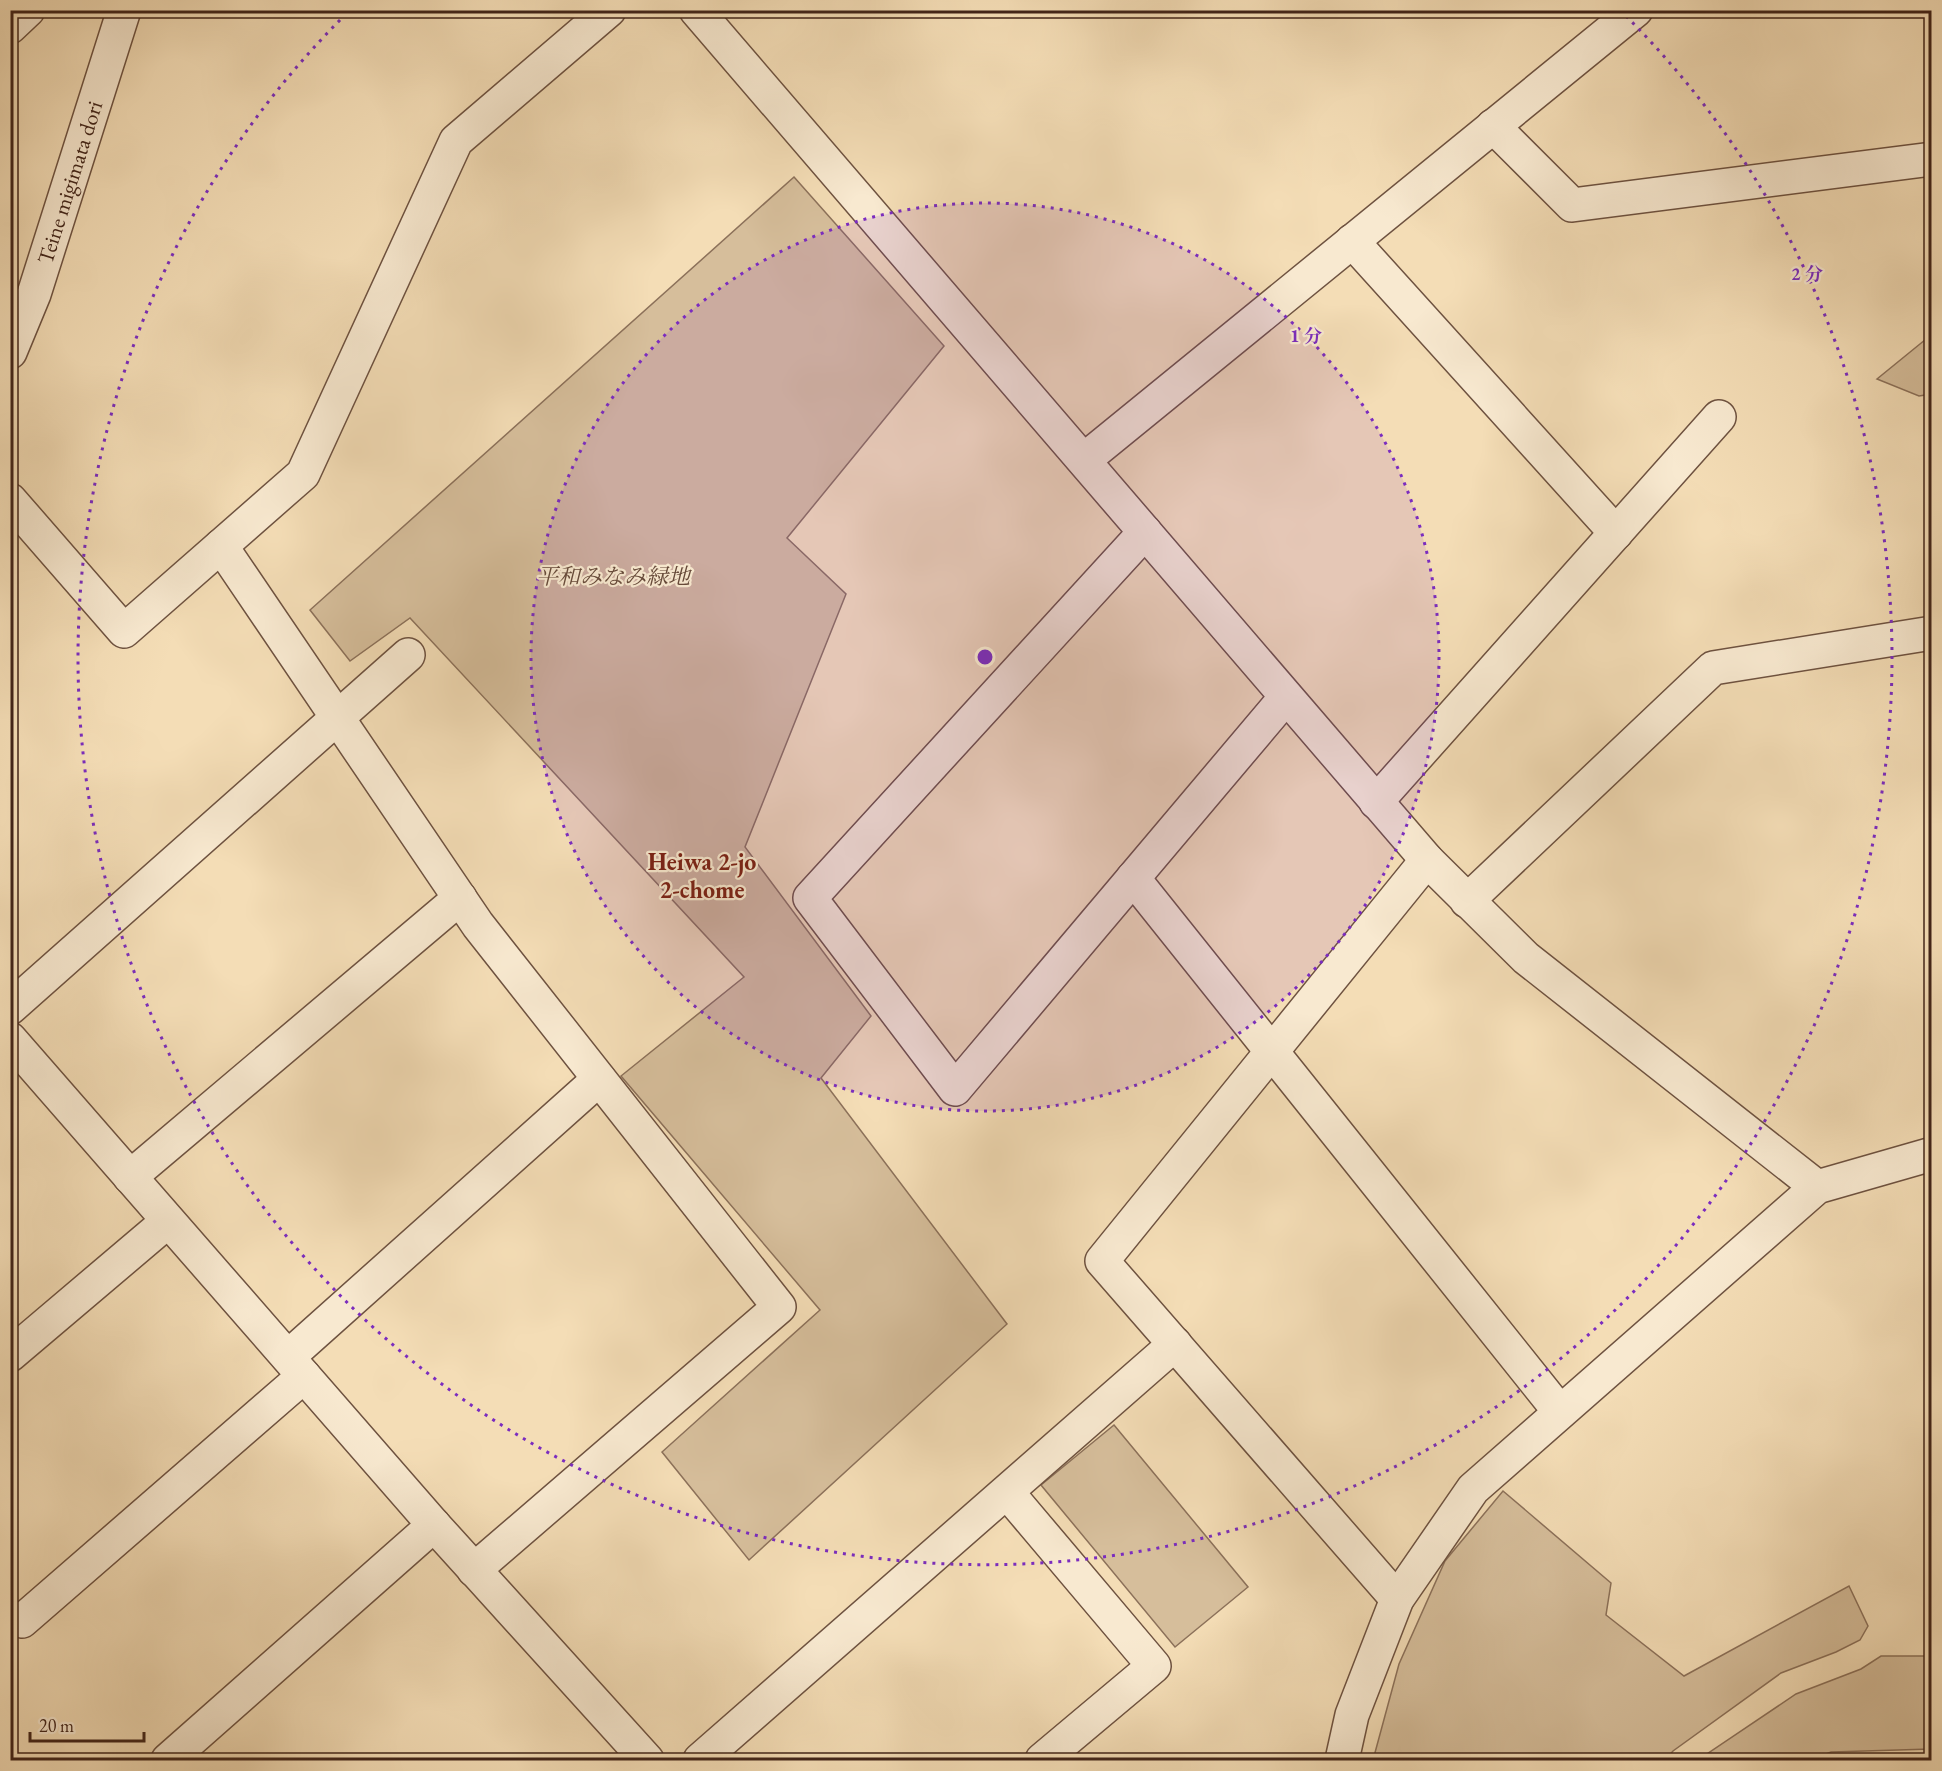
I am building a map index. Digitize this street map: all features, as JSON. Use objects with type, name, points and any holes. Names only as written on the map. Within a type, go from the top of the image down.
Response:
[{"type":"street","points":[[10,27],[28,10]]},
{"type":"street","name":"Teine migimata dori","points":[[10,352],[34,294],[124,10]]},
{"type":"street","points":[[10,500],[124,631],[303,474],[456,141],[609,10]]},
{"type":"street","points":[[696,10],[1426,860],[1526,958],[1817,1187]]},
{"type":"street","points":[[1084,460],[1635,10]]},
{"type":"street","points":[[1493,126],[1572,205],[1932,159]]},
{"type":"street","points":[[1353,241],[1616,533]]},
{"type":"street","points":[[1376,802],[1719,417]]},
{"type":"street","points":[[1145,532],[810,898],[955,1089],[1286,697]]},
{"type":"street","points":[[221,546],[478,925],[778,1307],[474,1570]]},
{"type":"street","points":[[1467,901],[1713,668],[1932,633]]},
{"type":"street","points":[[10,1008],[408,655]]},
{"type":"street","points":[[1397,1599],[1102,1261],[1426,860]]},
{"type":"street","points":[[1133,878],[1560,1412]]},
{"type":"street","points":[[130,1177],[460,898]]},
{"type":"street","points":[[10,1039],[434,1525],[647,1761]]},
{"type":"street","points":[[22,1621],[599,1079]]},
{"type":"street","points":[[1342,1761],[1352,1715],[1397,1599],[1473,1489],[1817,1187],[1932,1154]]},
{"type":"street","points":[[10,1355],[168,1221]]},
{"type":"street","points":[[700,1761],[1174,1344]]},
{"type":"street","points":[[1006,1492],[1154,1666],[1042,1761]]},
{"type":"street","points":[[168,1761],[434,1525]]},
{"type":"green space","name":"平和みなみ緑地","points":[[794,177],[944,346],[787,538],[846,594],[745,847],[871,1016],[821,1078],[1007,1324],[749,1560],[662,1452],[820,1310],[621,1076],[744,977],[410,618],[350,661],[310,610]]},
{"type":"green space","points":[[1931,335],[1931,394],[1919,396],[1877,379]]},
{"type":"green space","points":[[1114,1425],[1248,1587],[1175,1647],[1041,1485]]},
{"type":"green space","points":[[1503,1491],[1611,1583],[1606,1615],[1684,1676],[1849,1586],[1868,1626],[1860,1640],[1836,1652],[1781,1673],[1673,1751],[1665,1760],[1373,1760],[1399,1664],[1445,1561]]},
{"type":"green space","points":[[1881,1656],[1931,1656],[1931,1749],[1831,1752],[1811,1760],[1698,1760],[1796,1694],[1861,1669]]},
{"type":"district","name":"Heiwa 2-jo 2-chome","points":[[702,875]]}]
